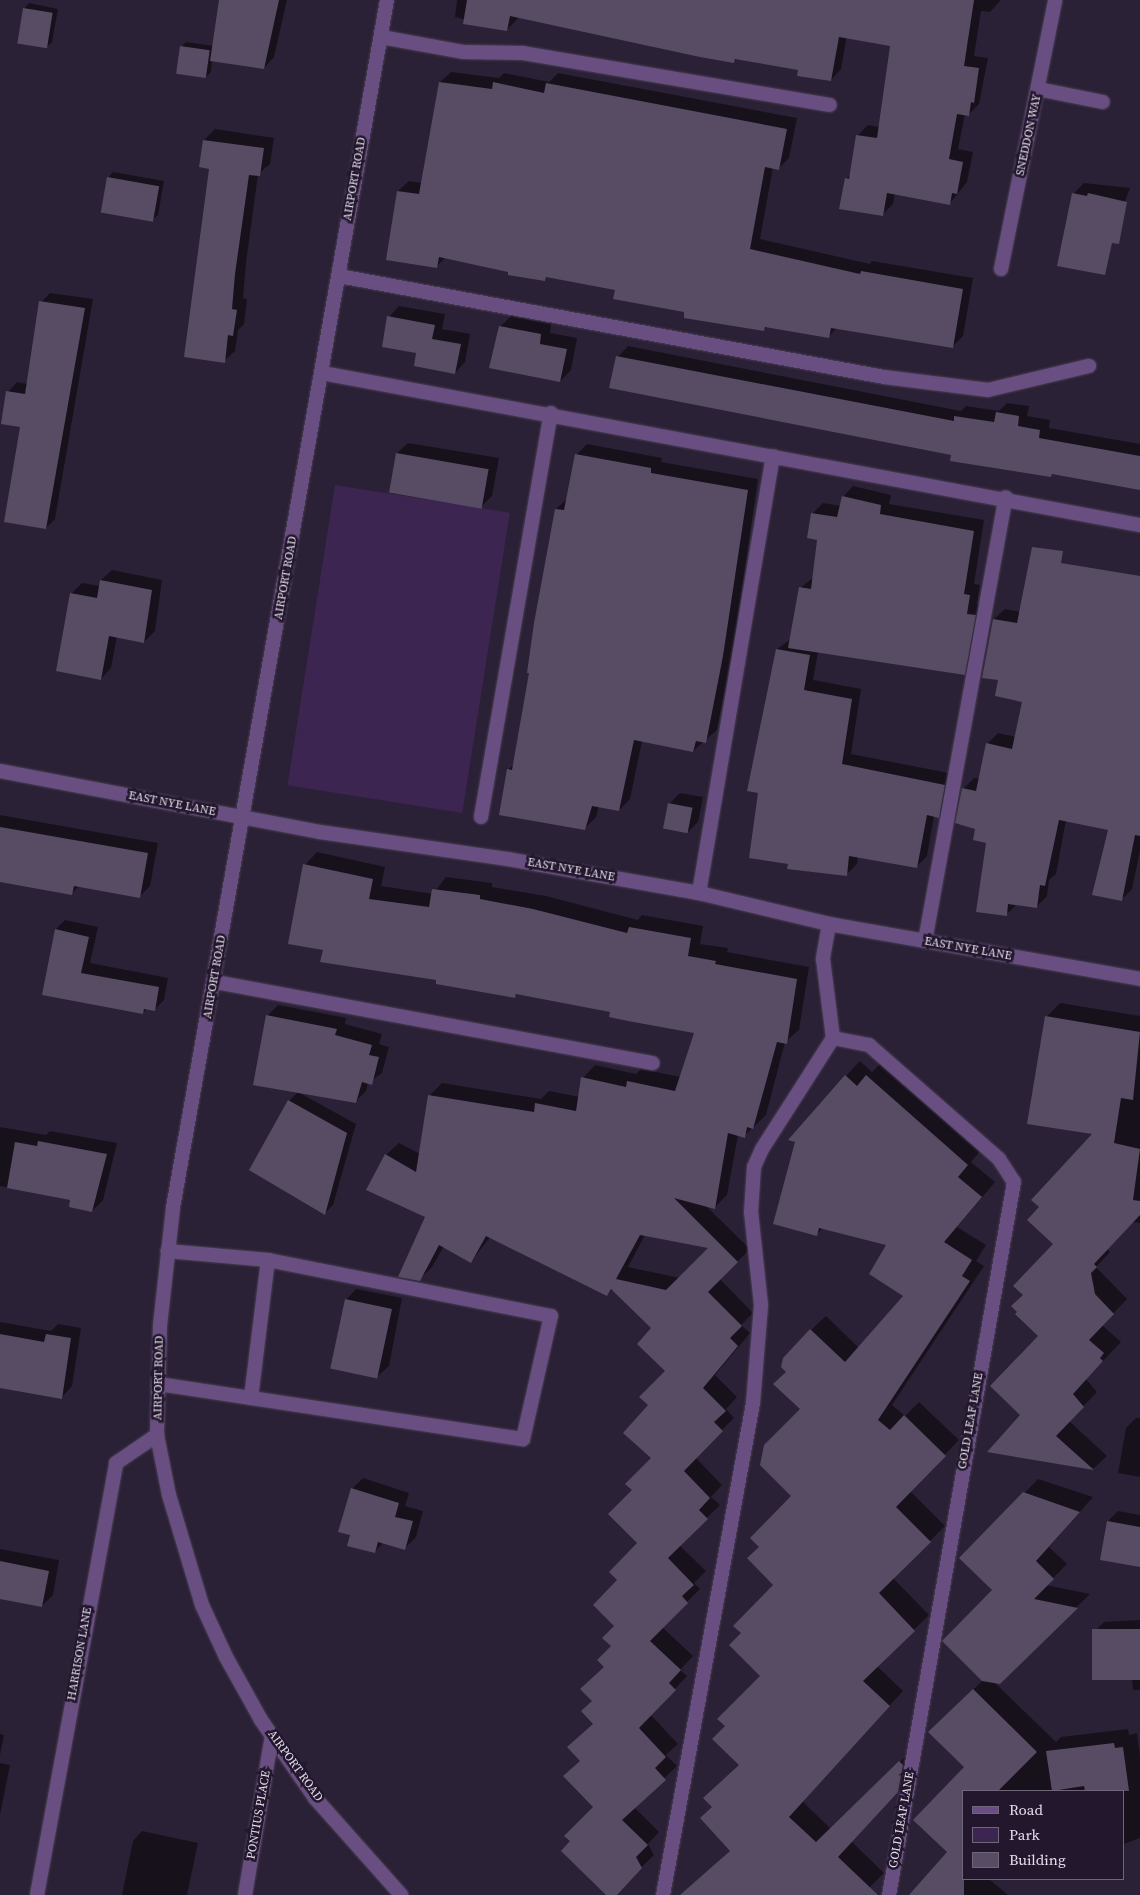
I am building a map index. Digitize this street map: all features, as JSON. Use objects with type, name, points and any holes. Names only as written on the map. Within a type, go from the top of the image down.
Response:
[{"type":"street","name":"AIRPORT ROAD","points":[[387,0],[167,1252],[158,1384],[157,1435],[168,1495],[202,1605],[226,1657],[272,1736],[315,1798],[401,1895]]},
{"type":"street","name":"SNEDDON WAY","points":[[1001,269],[1055,0]]},
{"type":"street","points":[[381,38],[463,52],[523,53],[830,105]]},
{"type":"street","points":[[1038,89],[1103,102]]},
{"type":"street","points":[[338,276],[884,376],[979,389],[988,390],[1089,366]]},
{"type":"street","points":[[322,372],[551,413],[773,456],[1006,497],[1140,525]]},
{"type":"street","points":[[481,817],[551,413]]},
{"type":"street","points":[[699,893],[773,456]]},
{"type":"street","points":[[925,941],[1006,497]]},
{"type":"street","name":"EAST NYE LANE","points":[[0,771],[243,817],[699,893],[829,924],[1140,979]]},
{"type":"street","points":[[663,1895],[753,1403],[761,1305],[752,1212],[754,1167],[762,1149],[833,1038],[823,959],[829,924]]},
{"type":"street","points":[[215,982],[653,1063]]},
{"type":"street","name":"GOLD LEAF LANE","points":[[833,1038],[869,1045],[999,1159],[1014,1182],[889,1895]]},
{"type":"street","points":[[158,1384],[523,1439],[552,1316],[268,1260],[167,1252]]},
{"type":"street","points":[[251,1398],[268,1260]]},
{"type":"street","name":"HARRISON LANE","points":[[37,1895],[116,1463],[157,1435]]},
{"type":"street","name":"PONTIUS PLACE","points":[[245,1895],[272,1736]]},
{"type":"green space","points":[[335,485],[510,513],[462,813],[287,785]]},
{"type":"building","points":[[219,0],[279,0],[264,69],[210,61]]},
{"type":"building","points":[[467,0],[974,0],[964,66],[979,68],[974,103],[971,102],[969,116],[957,114],[949,159],[963,162],[957,194],[952,193],[950,205],[887,193],[883,216],[839,209],[845,178],[849,179],[856,135],[877,138],[890,46],[839,37],[831,81],[797,76],[798,70],[735,59],[734,63],[700,57],[510,16],[507,31],[463,24]]},
{"type":"building","points":[[23,8],[53,13],[47,48],[17,44]]},
{"type":"building","points":[[180,46],[210,50],[206,78],[176,74]]},
{"type":"building","points":[[439,82],[492,89],[493,82],[544,93],[546,83],[787,129],[779,170],[765,167],[750,249],[860,274],[861,271],[963,289],[953,348],[831,328],[829,338],[765,327],[764,331],[684,318],[684,312],[613,299],[615,290],[546,277],[545,281],[508,275],[508,272],[439,257],[437,268],[386,260],[397,191],[419,194]]},
{"type":"building","points":[[203,140],[264,148],[260,176],[249,175],[235,274],[232,309],[237,310],[233,336],[228,335],[225,363],[184,357],[209,169],[199,167]]},
{"type":"building","points":[[107,177],[159,186],[153,222],[101,212]]},
{"type":"building","points":[[1072,193],[1087,196],[1088,193],[1127,202],[1119,244],[1112,243],[1105,275],[1057,266]]},
{"type":"building","points":[[39,301],[85,308],[46,529],[4,522],[20,427],[1,424],[6,391],[25,394]]},
{"type":"building","points":[[387,316],[435,325],[432,339],[461,344],[455,374],[414,366],[416,353],[382,347]]},
{"type":"building","points":[[499,326],[541,334],[540,344],[567,349],[560,382],[489,368]]},
{"type":"building","points":[[616,356],[954,421],[954,416],[994,422],[996,412],[1019,416],[1018,426],[1040,430],[1039,438],[1140,456],[1140,490],[1052,474],[1051,477],[950,461],[951,455],[609,388]]},
{"type":"building","points":[[396,453],[489,469],[482,509],[389,492]]},
{"type":"building","points":[[575,454],[651,468],[651,473],[748,490],[723,656],[706,743],[696,741],[693,752],[634,740],[619,811],[592,806],[585,830],[499,815],[507,769],[512,770],[529,673],[527,673],[534,623],[555,509],[564,510]]},
{"type":"building","points":[[842,496],[881,505],[880,514],[974,531],[964,594],[970,595],[967,614],[976,615],[965,675],[788,648],[799,587],[811,589],[817,540],[807,538],[811,513],[837,517]]},
{"type":"building","points":[[1032,547],[1063,551],[1061,563],[1140,576],[1140,836],[1135,835],[1122,901],[1092,895],[1108,830],[1059,820],[1045,886],[1040,885],[1037,908],[1008,904],[1007,916],[976,912],[986,843],[973,840],[975,829],[955,823],[962,788],[976,791],[986,743],[1012,749],[1022,702],[995,696],[998,680],[982,678],[993,619],[1017,623]]},
{"type":"building","points":[[100,580],[152,590],[144,643],[109,636],[101,680],[56,671],[70,593],[97,598]]},
{"type":"building","points":[[776,649],[810,655],[804,690],[852,699],[842,764],[945,785],[939,818],[927,815],[917,868],[849,856],[847,876],[787,869],[788,864],[749,858],[758,793],[747,791]]},
{"type":"building","points":[[668,803],[693,808],[688,833],[663,829]]},
{"type":"building","points":[[0,827],[148,853],[140,898],[74,886],[72,895],[0,882]]},
{"type":"building","points":[[303,864],[373,879],[369,899],[429,907],[432,889],[480,895],[480,899],[533,909],[627,933],[629,927],[691,938],[688,956],[716,961],[715,964],[797,979],[787,1044],[777,1042],[753,1129],[747,1127],[745,1138],[728,1133],[715,1209],[674,1198],[738,1262],[708,1292],[742,1326],[730,1338],[738,1346],[703,1388],[726,1411],[714,1422],[723,1431],[684,1471],[710,1498],[699,1510],[708,1519],[668,1558],[694,1585],[682,1596],[688,1603],[650,1641],[681,1670],[669,1683],[676,1690],[639,1728],[666,1757],[655,1768],[666,1780],[622,1820],[648,1845],[636,1857],[642,1868],[617,1895],[606,1895],[561,1851],[570,1841],[564,1836],[593,1807],[563,1776],[580,1761],[567,1747],[593,1724],[581,1711],[592,1701],[580,1689],[604,1667],[597,1660],[611,1646],[602,1638],[614,1626],[593,1605],[617,1580],[609,1572],[637,1543],[608,1514],[632,1490],[625,1484],[651,1458],[623,1433],[648,1405],[639,1397],[665,1371],[637,1344],[651,1328],[611,1289],[607,1296],[486,1236],[471,1263],[439,1245],[420,1281],[398,1277],[425,1217],[366,1190],[385,1154],[416,1172],[428,1095],[534,1112],[535,1103],[576,1111],[581,1077],[626,1087],[627,1081],[675,1091],[694,1033],[609,1017],[610,1012],[516,994],[515,998],[436,984],[436,980],[320,962],[323,950],[288,944]],"holes":[[[640,1235],[708,1248],[666,1290],[616,1279]]]},
{"type":"building","points":[[55,929],[89,937],[81,973],[159,987],[155,1011],[144,1009],[143,1014],[42,995]]},
{"type":"building","points":[[266,1015],[337,1029],[335,1035],[372,1045],[369,1055],[379,1057],[372,1085],[362,1082],[356,1103],[253,1085]]},
{"type":"building","points":[[1045,1016],[1140,1032],[1133,1100],[1121,1098],[1114,1143],[1140,1149],[1133,1200],[1140,1201],[1140,1215],[1094,1264],[1097,1267],[1091,1273],[1095,1294],[1114,1314],[1089,1340],[1104,1353],[1100,1358],[1103,1361],[1073,1394],[1084,1407],[1056,1436],[1094,1470],[987,1452],[1020,1415],[990,1386],[1038,1336],[1015,1314],[1017,1312],[1011,1306],[1023,1295],[1013,1286],[1053,1244],[1027,1220],[1039,1207],[1031,1200],[1092,1134],[1027,1124]]},
{"type":"building","points":[[845,1075],[857,1086],[866,1075],[968,1165],[958,1177],[982,1197],[944,1242],[972,1260],[962,1276],[970,1281],[878,1420],[890,1430],[904,1415],[946,1456],[896,1507],[931,1542],[879,1593],[915,1631],[863,1681],[890,1706],[789,1817],[816,1842],[899,1761],[903,1765],[898,1792],[838,1857],[878,1895],[680,1895],[730,1851],[700,1818],[712,1807],[703,1798],[739,1765],[712,1739],[725,1726],[717,1719],[760,1676],[729,1645],[741,1633],[733,1626],[773,1585],[747,1558],[759,1547],[750,1538],[791,1496],[760,1465],[764,1445],[800,1409],[773,1384],[786,1372],[781,1367],[783,1358],[810,1329],[845,1362],[903,1296],[869,1274],[886,1245],[819,1228],[817,1236],[773,1224],[795,1142],[788,1140]]},
{"type":"building","points":[[288,1100],[347,1133],[325,1215],[249,1170]]},
{"type":"building","points":[[38,1141],[107,1154],[92,1212],[69,1207],[70,1200],[7,1188],[15,1142],[37,1146]]},
{"type":"building","points":[[345,1299],[392,1309],[377,1378],[330,1368]]},
{"type":"building","points":[[0,1334],[44,1342],[46,1334],[71,1338],[62,1399],[0,1388]]},
{"type":"building","points":[[351,1488],[399,1503],[395,1517],[413,1521],[405,1550],[378,1542],[375,1553],[347,1546],[350,1535],[338,1532]]},
{"type":"building","points":[[1023,1492],[1080,1512],[1036,1561],[1054,1579],[1034,1599],[1078,1608],[1000,1684],[982,1681],[942,1641],[992,1590],[959,1558]]},
{"type":"building","points":[[1107,1521],[1140,1527],[1140,1567],[1100,1560]]},
{"type":"building","points":[[0,1561],[49,1571],[42,1607],[0,1599]]},
{"type":"building","points":[[1092,1629],[1140,1629],[1140,1680],[1092,1680]]},
{"type":"building","points":[[973,1689],[1037,1752],[999,1790],[962,1790],[962,1880],[964,1880],[964,1895],[909,1895],[947,1852],[913,1820],[964,1767],[928,1732]]},
{"type":"building","points":[[1114,1743],[1115,1748],[1123,1747],[1129,1791],[1085,1790],[1084,1786],[1052,1790],[1046,1751]]}]
